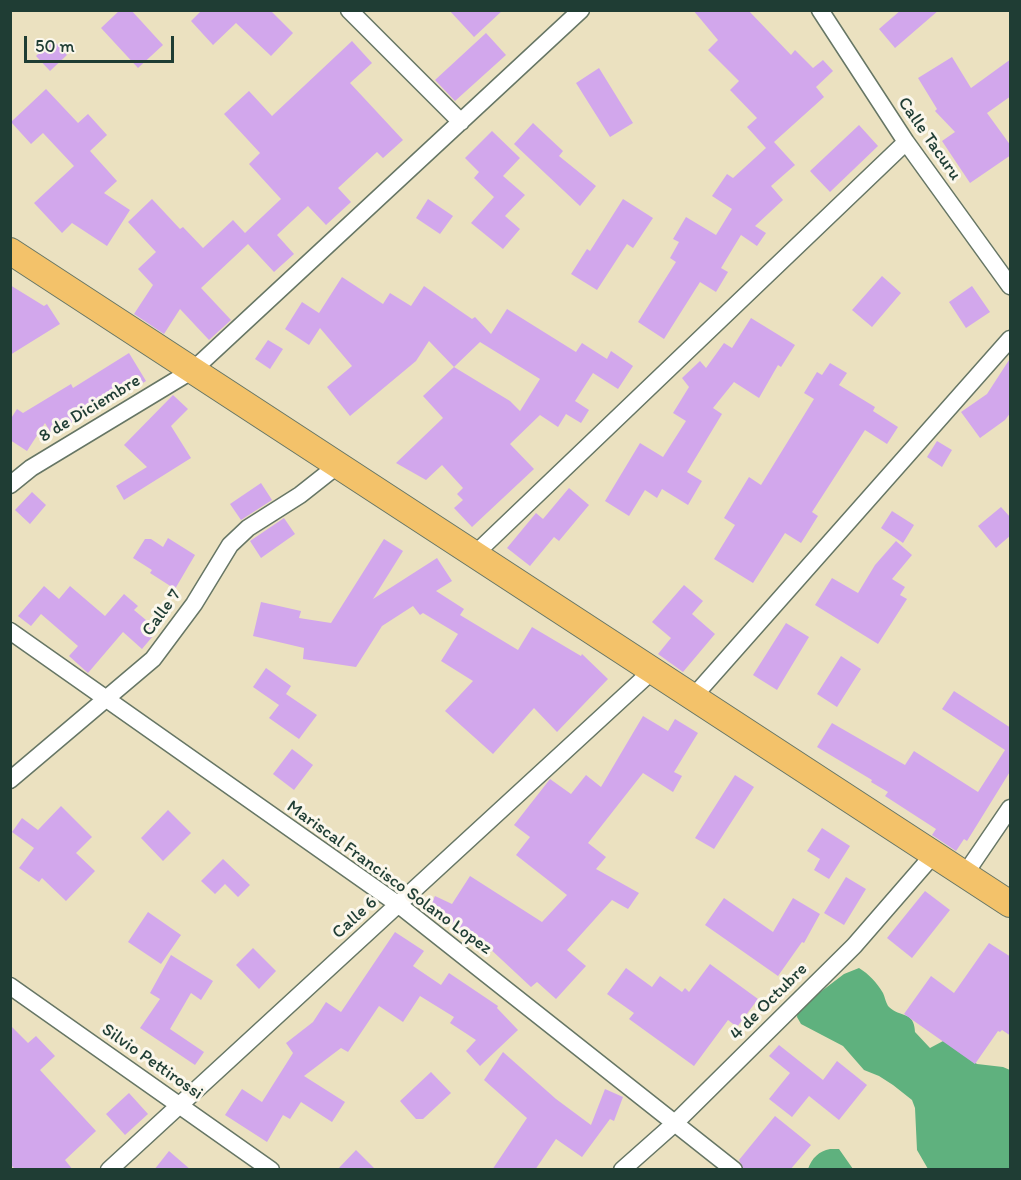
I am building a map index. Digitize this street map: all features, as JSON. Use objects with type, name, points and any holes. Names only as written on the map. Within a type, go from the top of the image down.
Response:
[{"type":"main road","points":[[10,251],[1011,904]]},
{"type":"street","points":[[349,10],[461,122]]},
{"type":"street","name":"8 de Diciembre","points":[[10,485],[31,468],[193,370],[581,10]]},
{"type":"street","name":"Calle Tacuru","points":[[820,10],[906,142],[1011,286]]},
{"type":"street","points":[[475,554],[906,142]]},
{"type":"street","points":[[694,696],[1011,339]]},
{"type":"street","name":"Calle 7","points":[[10,780],[153,659],[194,604],[230,545],[248,528],[300,495],[338,465]]},
{"type":"street","name":"Mariscal Francisco Solano Lopez","points":[[10,631],[399,905],[734,1170]]},
{"type":"street","name":"Calle 6","points":[[109,1170],[653,670]]},
{"type":"street","points":[[965,874],[1011,808]]},
{"type":"street","name":"4 de Octubre","points":[[622,1170],[675,1123],[854,946],[934,854]]},
{"type":"street","name":"Silvio Pettirossi","points":[[10,986],[271,1170]]},
{"type":"green space","points":[[859,968],[878,986],[889,1007],[912,1020],[915,1032],[930,1048],[945,1040],[977,1064],[1010,1070],[1010,1169],[928,1169],[917,1150],[915,1108],[912,1100],[879,1076],[864,1070],[843,1046],[801,1024],[797,1017],[798,1009],[844,974]]},
{"type":"green space","points":[[830,1149],[839,1149],[853,1169],[808,1169],[816,1156]]},
{"type":"building","points":[[120,10],[131,10],[163,45],[138,68],[101,28]]},
{"type":"building","points":[[202,10],[270,10],[293,33],[271,56],[236,23],[213,45],[191,21]]},
{"type":"building","points":[[449,10],[503,10],[474,37]]},
{"type":"building","points":[[693,10],[748,10],[791,55],[795,50],[813,68],[823,60],[833,71],[816,87],[824,97],[774,142],[795,165],[771,186],[783,200],[755,226],[766,233],[757,246],[741,235],[721,268],[728,272],[716,292],[700,282],[664,339],[638,322],[676,262],[670,258],[679,242],[673,239],[686,217],[716,235],[732,209],[712,196],[727,174],[733,178],[766,148],[747,127],[757,118],[730,90],[739,81],[708,50],[718,40]]},
{"type":"building","points":[[901,10],[939,10],[895,48],[879,29]]},
{"type":"building","points":[[486,33],[506,55],[455,101],[435,80]]},
{"type":"building","points":[[53,40],[67,55],[50,71],[36,56]]},
{"type":"building","points":[[352,41],[372,63],[350,83],[403,140],[383,158],[377,152],[338,188],[351,202],[326,225],[308,206],[277,235],[294,254],[274,272],[248,244],[201,288],[231,320],[209,340],[180,309],[164,334],[134,314],[153,285],[138,269],[156,252],[128,222],[152,199],[180,229],[183,227],[203,248],[233,220],[245,233],[281,199],[249,164],[260,153],[224,114],[249,91],[272,116]]},
{"type":"building","points":[[952,57],[971,88],[1011,59],[1011,96],[987,113],[1011,146],[1011,155],[970,183],[942,141],[955,132],[935,111],[937,109],[918,78]]},
{"type":"building","points":[[599,68],[633,123],[610,137],[576,83]]},
{"type":"building","points":[[46,89],[78,123],[88,114],[107,135],[90,151],[117,181],[104,193],[130,210],[107,246],[72,223],[62,233],[34,203],[74,166],[43,133],[31,144],[11,122]]},
{"type":"building","points":[[533,123],[563,151],[559,156],[596,186],[580,206],[514,144]]},
{"type":"building","points":[[859,125],[878,146],[830,192],[810,171]]},
{"type":"building","points":[[492,131],[520,158],[503,176],[525,195],[505,216],[520,229],[503,249],[471,223],[494,197],[474,178],[479,172],[465,158]]},
{"type":"building","points":[[428,199],[453,216],[440,234],[416,218]]},
{"type":"building","points":[[623,199],[653,218],[633,248],[627,244],[597,290],[571,274],[587,249],[590,251]]},
{"type":"building","points":[[882,276],[901,293],[872,327],[852,310]]},
{"type":"building","points":[[342,277],[383,304],[390,293],[411,306],[424,286],[472,319],[475,317],[491,334],[507,309],[576,352],[582,343],[607,359],[611,351],[633,366],[618,389],[593,373],[575,401],[589,410],[581,423],[566,414],[558,427],[540,415],[510,444],[534,469],[472,527],[454,508],[463,500],[457,494],[463,488],[442,465],[426,480],[396,463],[443,418],[423,396],[454,367],[429,341],[416,361],[350,416],[327,387],[352,366],[320,328],[309,345],[285,329],[302,302],[319,313]],"holes":[[[480,342],[540,379],[520,411],[510,401],[454,367]]]},
{"type":"building","points":[[10,285],[44,306],[47,304],[60,324],[10,355]]},
{"type":"building","points":[[972,286],[990,312],[966,328],[949,302]]},
{"type":"building","points":[[751,318],[795,345],[781,367],[778,365],[759,398],[734,382],[713,408],[722,414],[687,472],[702,481],[688,505],[662,489],[657,498],[645,490],[629,516],[605,501],[640,443],[663,457],[686,421],[673,413],[689,387],[682,378],[700,361],[706,368],[724,343],[732,348]]},
{"type":"building","points":[[268,340],[283,349],[270,369],[255,359]]},
{"type":"building","points":[[129,353],[146,381],[105,407],[102,404],[52,435],[45,423],[27,451],[10,440],[10,420],[17,409],[23,413],[71,384],[73,388]]},
{"type":"building","points":[[1011,357],[1011,412],[1005,420],[980,438],[961,412],[987,394]]},
{"type":"building","points":[[830,363],[847,373],[839,385],[875,407],[873,411],[898,427],[887,444],[865,430],[812,512],[818,516],[801,543],[785,533],[753,583],[714,559],[735,525],[724,518],[749,477],[761,485],[814,399],[804,393],[817,372],[822,375]]},
{"type":"building","points":[[173,395],[188,409],[171,426],[191,458],[124,500],[116,486],[147,467],[124,445]]},
{"type":"building","points":[[937,441],[952,450],[942,467],[927,457]]},
{"type":"building","points":[[261,483],[272,500],[241,520],[230,504]]},
{"type":"building","points":[[569,488],[589,505],[559,541],[554,537],[530,566],[507,548],[536,513],[543,519]]},
{"type":"building","points":[[32,492],[46,505],[30,524],[15,510]]},
{"type":"building","points":[[1001,507],[1011,518],[1011,535],[996,548],[978,526]]},
{"type":"building","points":[[892,511],[914,525],[903,543],[881,528]]},
{"type":"building","points":[[284,518],[295,534],[261,558],[250,541]]},
{"type":"building","points":[[168,538],[195,555],[175,589],[150,573],[152,570],[133,558],[145,539],[151,539],[163,547]]},
{"type":"building","points":[[384,539],[403,551],[373,599],[437,558],[452,581],[436,591],[464,609],[460,615],[518,650],[532,627],[581,656],[582,654],[608,679],[557,732],[534,708],[493,754],[445,711],[473,681],[441,661],[458,634],[423,613],[420,615],[413,606],[382,626],[356,667],[303,659],[304,648],[253,636],[261,602],[301,611],[299,618],[331,623]]},
{"type":"building","points":[[896,541],[912,555],[892,579],[905,587],[900,595],[907,599],[878,644],[815,605],[832,578],[858,593],[875,565]]},
{"type":"building","points":[[684,585],[703,601],[692,614],[715,634],[683,672],[658,654],[671,638],[652,622]]},
{"type":"building","points":[[44,586],[59,599],[70,586],[105,616],[124,594],[138,606],[134,610],[158,630],[142,649],[123,632],[88,673],[69,656],[78,646],[41,614],[31,626],[18,616]]},
{"type":"building","points":[[786,623],[809,637],[777,690],[753,675]]},
{"type":"building","points":[[841,656],[861,669],[837,707],[817,694]]},
{"type":"building","points":[[266,668],[291,686],[286,694],[317,715],[299,739],[269,718],[279,705],[253,687]]},
{"type":"building","points":[[954,691],[1011,728],[1011,770],[967,841],[964,839],[956,851],[932,835],[936,829],[885,796],[888,792],[871,782],[872,780],[817,747],[832,723],[905,765],[914,751],[978,792],[1005,750],[942,709]]},
{"type":"building","points":[[643,716],[668,731],[675,719],[698,733],[674,772],[682,776],[673,792],[643,773],[588,843],[606,857],[596,869],[639,893],[628,909],[612,900],[567,950],[586,966],[556,999],[537,982],[531,987],[487,946],[483,951],[459,936],[464,930],[427,913],[435,896],[452,904],[470,876],[542,922],[567,895],[516,855],[530,837],[514,825],[550,779],[571,794],[586,775],[601,787]]},
{"type":"building","points":[[292,749],[313,765],[294,790],[273,774]]},
{"type":"building","points":[[735,775],[754,787],[714,849],[695,838]]},
{"type":"building","points":[[61,806],[92,837],[76,853],[95,871],[66,901],[42,878],[39,882],[19,868],[34,848],[12,832],[22,818],[38,830]]},
{"type":"building","points":[[168,810],[191,833],[163,861],[141,838]]},
{"type":"building","points":[[822,828],[850,846],[829,879],[814,870],[820,859],[807,851]]},
{"type":"building","points":[[223,859],[250,885],[238,897],[225,884],[215,894],[201,881]]},
{"type":"building","points":[[846,877],[866,889],[844,925],[824,913]]},
{"type":"building","points":[[925,891],[950,910],[912,958],[887,938]]},
{"type":"building","points":[[724,898],[773,932],[793,898],[820,914],[804,943],[802,942],[778,976],[705,925]]},
{"type":"building","points":[[148,912],[181,935],[161,964],[128,942]]},
{"type":"building","points":[[395,932],[424,951],[413,966],[441,985],[449,973],[498,1006],[497,1008],[518,1030],[480,1066],[466,1051],[476,1040],[450,1023],[454,1017],[420,996],[403,1022],[379,1006],[348,1052],[341,1048],[304,1076],[345,1102],[332,1122],[301,1102],[290,1119],[283,1115],[267,1142],[225,1115],[242,1089],[262,1102],[293,1053],[286,1043],[313,1022],[326,1002],[341,1012]]},
{"type":"building","points":[[989,943],[1011,957],[1011,1036],[1002,1030],[998,1031],[975,1064],[904,1014],[931,976],[954,993]]},
{"type":"building","points":[[253,948],[276,971],[259,989],[236,965]]},
{"type":"building","points":[[171,955],[213,981],[201,1000],[191,993],[170,1029],[204,1052],[195,1065],[140,1028],[160,999],[150,993]]},
{"type":"building","points":[[710,964],[758,999],[737,1027],[728,1020],[694,1066],[629,1019],[634,1013],[607,994],[626,968],[652,987],[660,976],[682,992],[685,988],[689,992]]},
{"type":"building","points":[[10,1025],[28,1043],[36,1036],[55,1056],[40,1070],[96,1131],[65,1160],[73,1170],[16,1170],[10,1164]]},
{"type":"building","points":[[779,1045],[823,1080],[837,1061],[867,1085],[839,1120],[809,1096],[792,1117],[769,1099],[790,1073],[769,1056]]},
{"type":"building","points":[[503,1052],[556,1099],[591,1125],[605,1089],[623,1097],[614,1121],[610,1119],[582,1157],[556,1139],[535,1170],[492,1170],[527,1118],[484,1080]]},
{"type":"building","points":[[431,1072],[451,1093],[423,1119],[416,1119],[400,1101]]},
{"type":"building","points":[[129,1093],[148,1114],[125,1135],[106,1114]]},
{"type":"building","points":[[775,1116],[811,1145],[790,1170],[744,1170],[739,1160]]},
{"type":"building","points":[[356,1150],[376,1170],[337,1170]]},
{"type":"building","points":[[169,1151],[191,1170],[154,1170]]}]
